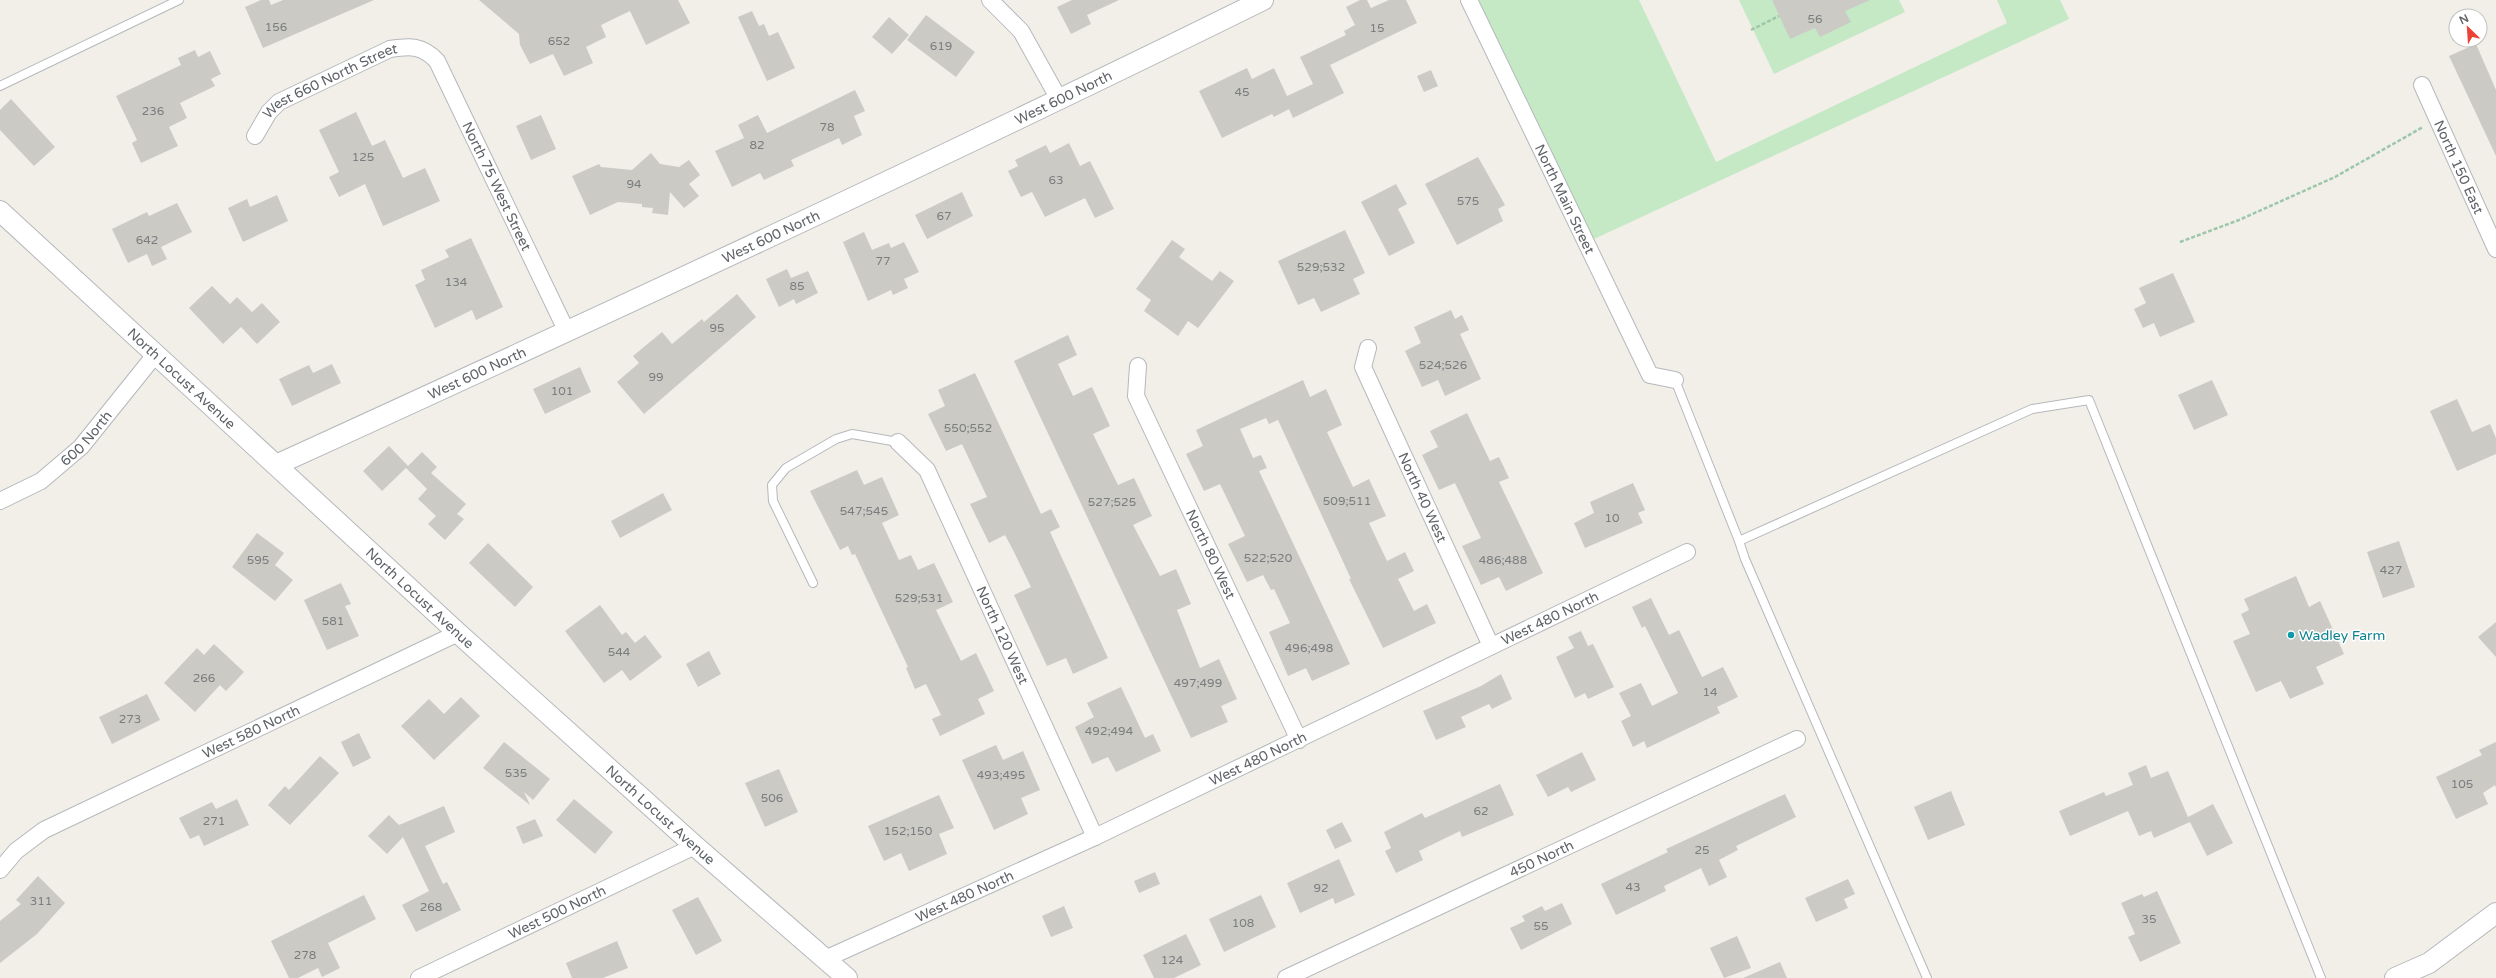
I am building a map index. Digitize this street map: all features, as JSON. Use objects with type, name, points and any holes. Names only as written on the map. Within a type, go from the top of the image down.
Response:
[{"type":"street","points":[[990,0],[1021,31],[1060,101]]},
{"type":"street","name":"West 600 North","points":[[276,465],[567,332],[1060,101],[1263,0]]},
{"type":"street","name":"North Main Street","points":[[1469,0],[1650,375],[1675,380]]},
{"type":"street","name":"West 660 North Street","points":[[255,136],[269,112],[279,102],[390,49],[404,47],[418,48]]},
{"type":"street","name":"North 75 West Street","points":[[418,48],[428,51],[436,61],[567,332]]},
{"type":"street","name":"North 150 East","points":[[2422,85],[2496,249]]},
{"type":"street","name":"North Locust Avenue","points":[[0,211],[458,633],[695,846],[847,978]]},
{"type":"street","name":"North 40 West","points":[[1368,348],[1363,367],[1491,646]]},
{"type":"street","name":"600 North","points":[[0,501],[41,481],[81,446],[155,355]]},
{"type":"street","name":"North 80 West","points":[[1138,366],[1136,396],[1298,740]]},
{"type":"street","name":"North 120 West","points":[[898,442],[927,470],[1095,837]]},
{"type":"street","name":"West 480 North","points":[[825,959],[1095,837],[1687,552]]},
{"type":"street","name":"West 580 North","points":[[0,870],[16,851],[44,830],[458,633]]},
{"type":"street","name":"450 North","points":[[1286,978],[1797,739]]},
{"type":"street","name":"West 500 North","points":[[419,978],[695,846]]},
{"type":"street","points":[[2395,978],[2430,963],[2496,913]]},
{"type":"lane","points":[[0,86],[179,0]]},
{"type":"lane","points":[[1675,380],[1745,559],[1927,978]]},
{"type":"lane","points":[[1739,541],[2032,409],[2089,400],[2321,978]]},
{"type":"lane","points":[[813,583],[773,501],[772,485],[786,468],[841,437],[852,434],[898,442]]},
{"type":"path","points":[[1751,30],[1779,16]]},
{"type":"path","points":[[2180,242],[2240,220],[2335,178],[2437,119]]},
{"type":"green space","points":[[1477,0],[1639,0],[1716,162],[2007,23],[1997,0],[2060,0],[2069,19],[1594,239]]},
{"type":"green space","points":[[1739,0],[1899,0],[1905,12],[1774,74]]},
{"type":"building","points":[[261,0],[269,0],[271,5],[283,0],[374,0],[263,48],[245,7]]},
{"type":"building","points":[[479,0],[678,0],[690,23],[646,45],[630,11],[601,25],[606,37],[586,47],[593,63],[564,76],[553,54],[530,64],[520,45],[519,34]]},
{"type":"building","points":[[1072,0],[1119,0],[1087,15],[1091,24],[1071,34],[1057,7]]},
{"type":"building","points":[[1360,0],[1367,0],[1371,8],[1389,0],[1406,0],[1417,23],[1330,65],[1344,93],[1293,118],[1289,109],[1274,117],[1272,114],[1222,138],[1199,91],[1247,68],[1252,79],[1274,68],[1287,96],[1313,84],[1300,57],[1346,35],[1344,31],[1355,25],[1346,7]]},
{"type":"building","points":[[1772,0],[1870,0],[1845,11],[1851,22],[1820,37],[1815,28],[1790,39]]},
{"type":"building","points":[[752,11],[759,26],[764,24],[769,36],[778,32],[795,68],[767,81],[738,17]]},
{"type":"building","points":[[926,15],[975,52],[956,77],[907,40]]},
{"type":"building","points":[[889,17],[909,35],[892,54],[872,37]]},
{"type":"building","points":[[2467,48],[2478,48],[2496,90],[2496,156],[2449,56]]},
{"type":"building","points":[[195,50],[198,57],[210,51],[221,74],[211,79],[215,86],[180,103],[187,118],[169,127],[178,146],[141,163],[132,143],[137,140],[116,96],[181,65],[178,58]]},
{"type":"building","points":[[1431,70],[1438,86],[1424,92],[1417,76]]},
{"type":"building","points":[[855,90],[865,111],[854,116],[862,135],[842,145],[839,138],[791,160],[794,166],[764,180],[760,173],[732,187],[715,151],[744,138],[738,125],[758,115],[767,133]]},
{"type":"building","points":[[11,99],[55,147],[34,166],[0,130],[0,110]]},
{"type":"building","points":[[356,112],[372,146],[385,140],[403,178],[425,168],[440,201],[383,226],[365,184],[339,197],[329,177],[339,172],[319,130]]},
{"type":"building","points":[[541,115],[556,149],[531,160],[516,126]]},
{"type":"building","points":[[1069,143],[1080,166],[1090,161],[1114,209],[1095,218],[1085,198],[1045,217],[1032,192],[1021,197],[1008,171],[1018,166],[1015,160],[1046,145],[1050,153]]},
{"type":"building","points":[[651,153],[660,164],[679,167],[689,160],[700,175],[689,184],[699,196],[684,208],[670,192],[668,215],[652,213],[653,208],[642,207],[642,204],[618,202],[590,215],[572,176],[599,164],[601,167],[632,170]]},
{"type":"building","points":[[1478,157],[1505,205],[1498,209],[1503,221],[1457,245],[1425,184]]},
{"type":"building","points":[[1396,184],[1407,204],[1398,209],[1415,243],[1389,256],[1361,202]]},
{"type":"building","points":[[962,192],[973,216],[927,239],[915,215]]},
{"type":"building","points":[[277,195],[288,221],[243,242],[228,208],[247,199],[250,207]]},
{"type":"building","points":[[177,203],[192,232],[161,247],[167,259],[152,266],[147,254],[128,263],[112,229],[147,212],[149,216]]},
{"type":"building","points":[[1345,230],[1365,273],[1353,279],[1360,294],[1321,312],[1314,298],[1298,305],[1278,261]]},
{"type":"building","points":[[864,232],[872,250],[889,243],[891,248],[904,242],[919,272],[904,279],[908,288],[893,295],[891,290],[868,301],[843,242]]},
{"type":"building","points":[[471,238],[503,307],[476,320],[472,310],[435,328],[415,285],[425,280],[421,270],[449,257],[445,250]]},
{"type":"building","points":[[1172,240],[1185,249],[1179,257],[1212,281],[1220,271],[1234,281],[1198,328],[1188,321],[1178,336],[1144,311],[1151,300],[1136,289]]},
{"type":"building","points":[[787,269],[791,278],[808,271],[818,293],[796,304],[794,299],[779,307],[766,279]]},
{"type":"building","points":[[2173,273],[2195,322],[2160,337],[2154,323],[2143,328],[2134,309],[2146,303],[2139,288]]},
{"type":"building","points":[[212,286],[230,304],[237,297],[252,312],[262,303],[280,322],[257,344],[241,327],[223,344],[189,308]]},
{"type":"building","points":[[737,294],[756,317],[644,414],[617,382],[639,363],[633,356],[662,332],[672,344],[702,319],[704,322]]},
{"type":"building","points":[[1451,310],[1455,319],[1462,315],[1469,330],[1460,334],[1481,379],[1445,396],[1438,380],[1422,387],[1405,351],[1421,343],[1414,327]]},
{"type":"building","points":[[1068,335],[1077,355],[1058,364],[1073,396],[1092,387],[1110,426],[1093,434],[1118,485],[1134,478],[1152,516],[1133,525],[1160,576],[1176,569],[1191,604],[1177,610],[1200,668],[1219,659],[1237,699],[1221,706],[1228,722],[1191,738],[1014,361]]},
{"type":"building","points":[[332,364],[341,383],[292,406],[279,379],[309,365],[313,373]]},
{"type":"building","points":[[580,367],[591,392],[545,414],[533,389]]},
{"type":"building","points":[[975,373],[1041,514],[1051,509],[1060,527],[1050,532],[1108,658],[1073,674],[1066,658],[1047,666],[1014,595],[1031,587],[1005,535],[989,543],[970,504],[987,497],[962,444],[946,451],[928,414],[945,406],[938,390]]},
{"type":"building","points":[[1303,380],[1310,397],[1326,389],[1342,425],[1327,432],[1353,487],[1369,479],[1386,516],[1369,523],[1387,561],[1405,552],[1414,571],[1398,579],[1414,611],[1427,604],[1436,623],[1383,648],[1349,579],[1351,579],[1278,420],[1269,424],[1266,418],[1240,429],[1253,458],[1261,455],[1267,468],[1259,471],[1350,664],[1312,681],[1306,668],[1288,676],[1269,632],[1290,623],[1274,589],[1271,590],[1263,575],[1247,582],[1228,544],[1245,536],[1220,484],[1204,491],[1186,454],[1203,446],[1196,430]]},
{"type":"building","points":[[2212,380],[2228,415],[2194,430],[2178,395]]},
{"type":"building","points":[[2457,399],[2472,432],[2490,424],[2496,438],[2496,454],[2457,471],[2430,411]]},
{"type":"building","points":[[1467,413],[1490,461],[1499,457],[1509,478],[1499,482],[1543,573],[1506,591],[1499,577],[1481,585],[1462,546],[1481,538],[1455,483],[1439,490],[1422,455],[1438,447],[1430,431]]},
{"type":"building","points":[[389,446],[408,466],[382,491],[363,471]]},
{"type":"building","points":[[422,452],[437,467],[431,473],[466,504],[457,514],[464,519],[445,540],[428,524],[436,516],[418,499],[427,489],[406,468]]},
{"type":"building","points":[[857,470],[864,485],[882,477],[899,515],[882,523],[899,560],[911,555],[918,570],[934,563],[953,602],[936,610],[961,661],[976,653],[994,691],[978,699],[985,714],[940,736],[932,719],[941,715],[926,684],[915,689],[906,668],[908,667],[855,554],[852,555],[848,546],[840,550],[810,491]]},
{"type":"building","points":[[1633,483],[1645,510],[1638,513],[1643,523],[1585,548],[1574,523],[1594,513],[1590,502]]},
{"type":"building","points":[[663,493],[672,510],[620,538],[611,521]]},
{"type":"building","points":[[257,533],[284,553],[275,565],[293,580],[275,601],[232,567]]},
{"type":"building","points":[[2399,541],[2415,587],[2383,598],[2367,552]]},
{"type":"building","points":[[488,543],[533,587],[515,607],[469,563]]},
{"type":"building","name":"Wadley Farm","points":[[2296,576],[2309,607],[2320,601],[2344,654],[2316,667],[2324,684],[2290,699],[2281,681],[2256,692],[2233,641],[2250,634],[2241,614],[2249,610],[2244,599]]},
{"type":"building","points":[[341,583],[351,604],[345,606],[359,636],[327,650],[304,600]]},
{"type":"building","points":[[1651,598],[1669,635],[1679,630],[1702,677],[1723,667],[1738,697],[1717,707],[1720,713],[1647,748],[1644,741],[1633,747],[1621,721],[1631,716],[1619,693],[1641,683],[1652,706],[1678,693],[1645,626],[1642,628],[1632,607]]},
{"type":"building","points":[[600,605],[622,635],[626,632],[635,643],[645,635],[662,657],[630,681],[622,670],[604,683],[565,631]]},
{"type":"building","points":[[2496,622],[2496,657],[2478,637]]},
{"type":"building","points":[[1581,631],[1588,646],[1593,644],[1614,687],[1588,699],[1585,693],[1575,698],[1556,657],[1574,648],[1568,637]]},
{"type":"building","points":[[214,644],[244,672],[226,691],[220,685],[195,712],[164,683],[197,648],[204,655]]},
{"type":"building","points":[[709,651],[721,674],[698,687],[686,664]]},
{"type":"building","points":[[1501,674],[1512,699],[1492,709],[1489,704],[1461,717],[1466,727],[1436,740],[1423,711],[1481,686]]},
{"type":"building","points":[[1121,687],[1145,738],[1153,734],[1161,751],[1116,772],[1108,757],[1092,764],[1075,727],[1094,717],[1087,703]]},
{"type":"building","points":[[147,694],[160,720],[112,744],[99,717]]},
{"type":"building","points":[[461,697],[480,716],[434,760],[401,726],[429,699],[444,714]]},
{"type":"building","points":[[359,733],[371,758],[353,767],[341,742]]},
{"type":"building","points":[[504,742],[550,779],[533,800],[524,792],[530,805],[483,768]]},
{"type":"building","points":[[2496,742],[2496,788],[2495,785],[2483,793],[2488,804],[2456,819],[2436,777],[2482,755],[2479,750]]},
{"type":"building","points":[[996,745],[1003,760],[1023,751],[1040,790],[1021,798],[1028,814],[994,830],[962,760]]},
{"type":"building","points":[[1582,752],[1596,780],[1571,792],[1568,787],[1548,797],[1536,775]]},
{"type":"building","points":[[320,756],[339,773],[290,825],[268,805],[285,786],[289,790]]},
{"type":"building","points":[[2146,765],[2151,778],[2168,771],[2188,817],[2213,804],[2233,843],[2207,856],[2190,822],[2154,838],[2151,831],[2139,836],[2128,811],[2070,836],[2059,811],[2104,792],[2106,796],[2133,785],[2128,773]]},
{"type":"building","points":[[779,769],[798,812],[765,827],[745,783]]},
{"type":"building","points":[[1500,784],[1514,815],[1462,837],[1460,831],[1419,851],[1423,860],[1396,873],[1385,851],[1391,848],[1384,832],[1422,813],[1425,818]]},
{"type":"building","points":[[1951,791],[1965,825],[1928,840],[1914,807]]},
{"type":"building","points":[[1785,794],[1796,817],[1736,846],[1738,850],[1719,860],[1727,877],[1709,886],[1701,868],[1664,886],[1666,891],[1616,915],[1601,884],[1668,852],[1666,849]]},
{"type":"building","points":[[939,795],[954,828],[939,834],[947,854],[909,871],[901,853],[884,861],[868,826]]},
{"type":"building","points":[[237,799],[249,825],[204,846],[199,835],[190,839],[179,818],[212,802],[216,809]]},
{"type":"building","points":[[574,799],[613,832],[595,854],[556,820]]},
{"type":"building","points":[[444,806],[455,832],[425,846],[443,884],[447,882],[461,910],[416,932],[402,905],[429,891],[403,837],[387,854],[368,836],[389,815],[399,825]]},
{"type":"building","points":[[535,819],[543,836],[523,844],[516,827]]},
{"type":"building","points":[[1342,822],[1352,841],[1335,849],[1326,830]]},
{"type":"building","points":[[1339,859],[1355,895],[1335,904],[1333,898],[1300,913],[1287,883]]},
{"type":"building","points":[[1155,872],[1160,884],[1139,893],[1134,881]]},
{"type":"building","points":[[38,876],[65,903],[37,934],[0,963],[0,921],[21,904],[16,900]]},
{"type":"building","points":[[1848,879],[1855,894],[1844,899],[1848,908],[1816,922],[1805,898]]},
{"type":"building","points":[[2157,891],[2181,943],[2140,962],[2128,937],[2135,934],[2121,903],[2142,894],[2144,897]]},
{"type":"building","points":[[364,895],[376,919],[328,943],[340,968],[322,977],[318,968],[298,978],[289,978],[271,941]]},
{"type":"building","points":[[1261,895],[1276,927],[1224,952],[1209,919]]},
{"type":"building","points":[[698,897],[722,941],[696,955],[672,910]]},
{"type":"building","points":[[1562,903],[1572,924],[1521,950],[1510,928],[1525,921],[1522,916],[1542,906],[1545,911]]},
{"type":"building","points":[[1064,906],[1073,928],[1051,937],[1042,916]]},
{"type":"building","points":[[1186,934],[1201,965],[1174,978],[1154,978],[1143,955]]},
{"type":"building","points":[[1737,936],[1751,968],[1724,978],[1710,948]]},
{"type":"building","points":[[617,941],[628,968],[603,978],[572,978],[566,963]]},
{"type":"building","points":[[1780,962],[1787,978],[1743,978]]},
{"type":"place","name":"Wadley Farm","points":[[2291,635]]}]
